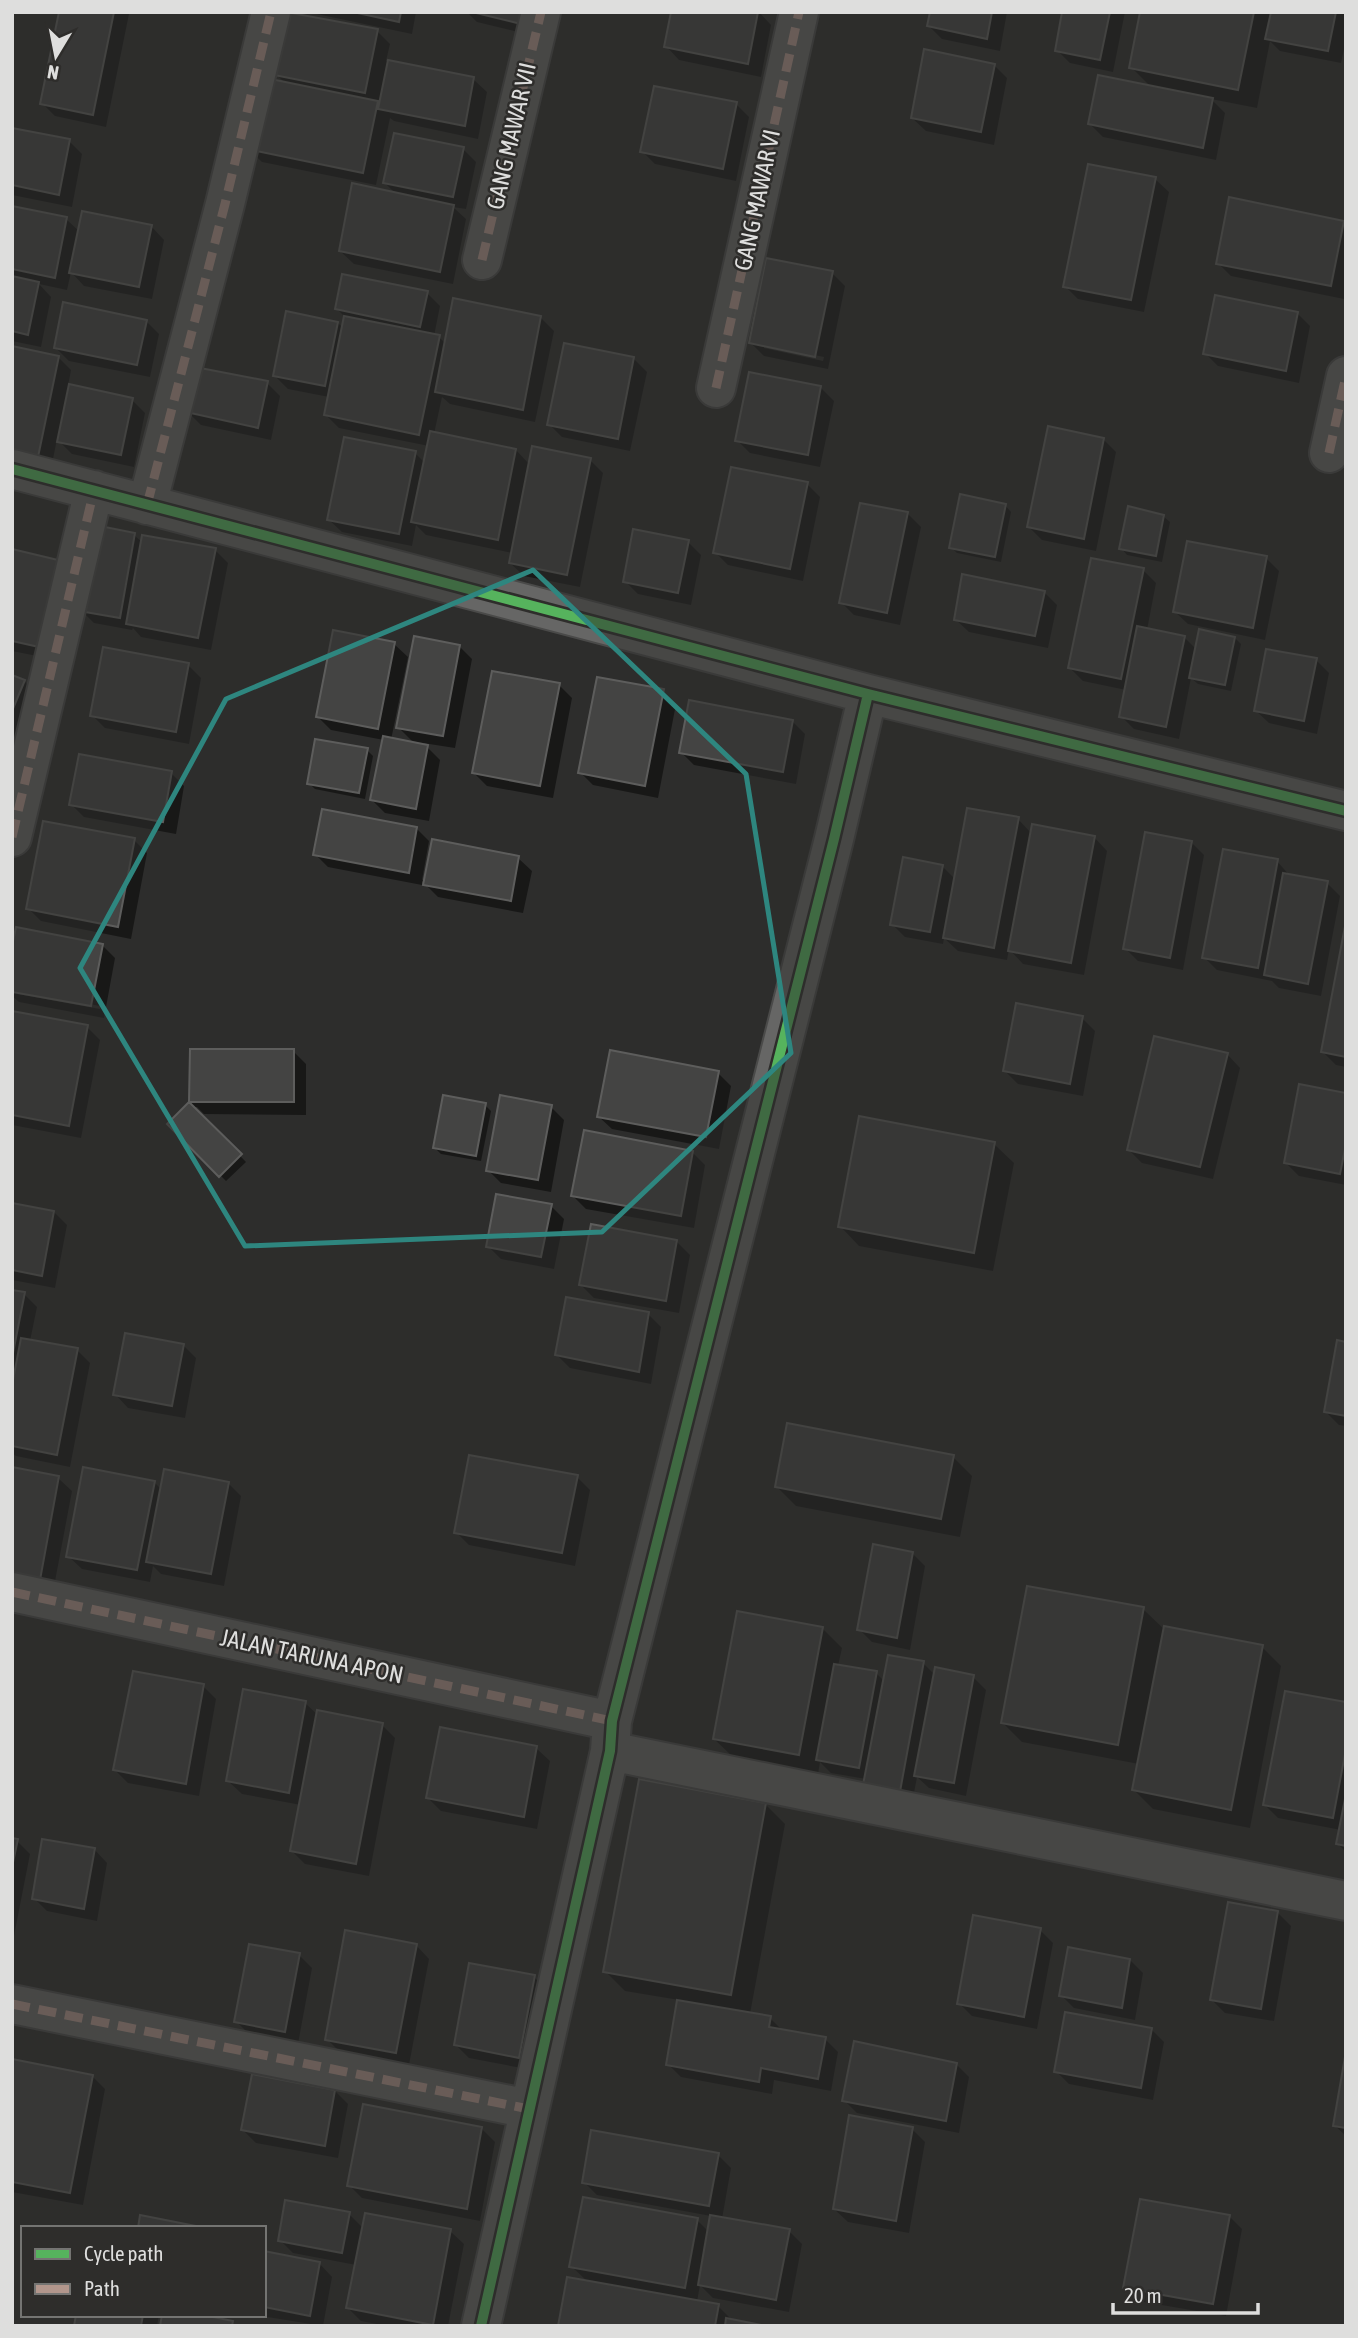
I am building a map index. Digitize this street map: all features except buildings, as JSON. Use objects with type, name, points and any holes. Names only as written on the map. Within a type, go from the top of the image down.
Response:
[{"type":"street","points":[[147,505],[225,204],[271,12]]},
{"type":"street","name":"GANG MAWAR VII","points":[[482,260],[541,12]]},
{"type":"street","name":"GANG MAWAR VI","points":[[716,388],[799,12]]},
{"type":"street","points":[[1329,453],[1346,376]]},
{"type":"street","points":[[12,469],[868,694],[1346,811]]},
{"type":"street","points":[[12,837],[94,490]]},
{"type":"street","points":[[481,2326],[611,1736],[868,694]]},
{"type":"street","name":"JALAN TARUNA APON","points":[[12,1592],[611,1736],[1346,1901]]},
{"type":"street","points":[[12,2004],[529,2109]]},
{"type":"highlighted area","points":[[533,570],[746,774],[791,1053],[602,1232],[245,1246],[80,968],[226,699]]},
{"type":"marked path","points":[[147,505],[225,204],[271,12]]},
{"type":"marked path","points":[[482,260],[541,12]]},
{"type":"marked path","points":[[716,388],[799,12]]},
{"type":"marked path","points":[[1329,453],[1346,376]]},
{"type":"marked path","points":[[12,837],[94,490]]},
{"type":"marked path","points":[[12,1592],[612,1721]]},
{"type":"marked path","points":[[12,2004],[529,2109]]},
{"type":"cycle path","points":[[12,469],[868,694],[1346,811]]},
{"type":"cycle path","points":[[481,2326],[610,1751],[612,1721],[868,694]]}]
